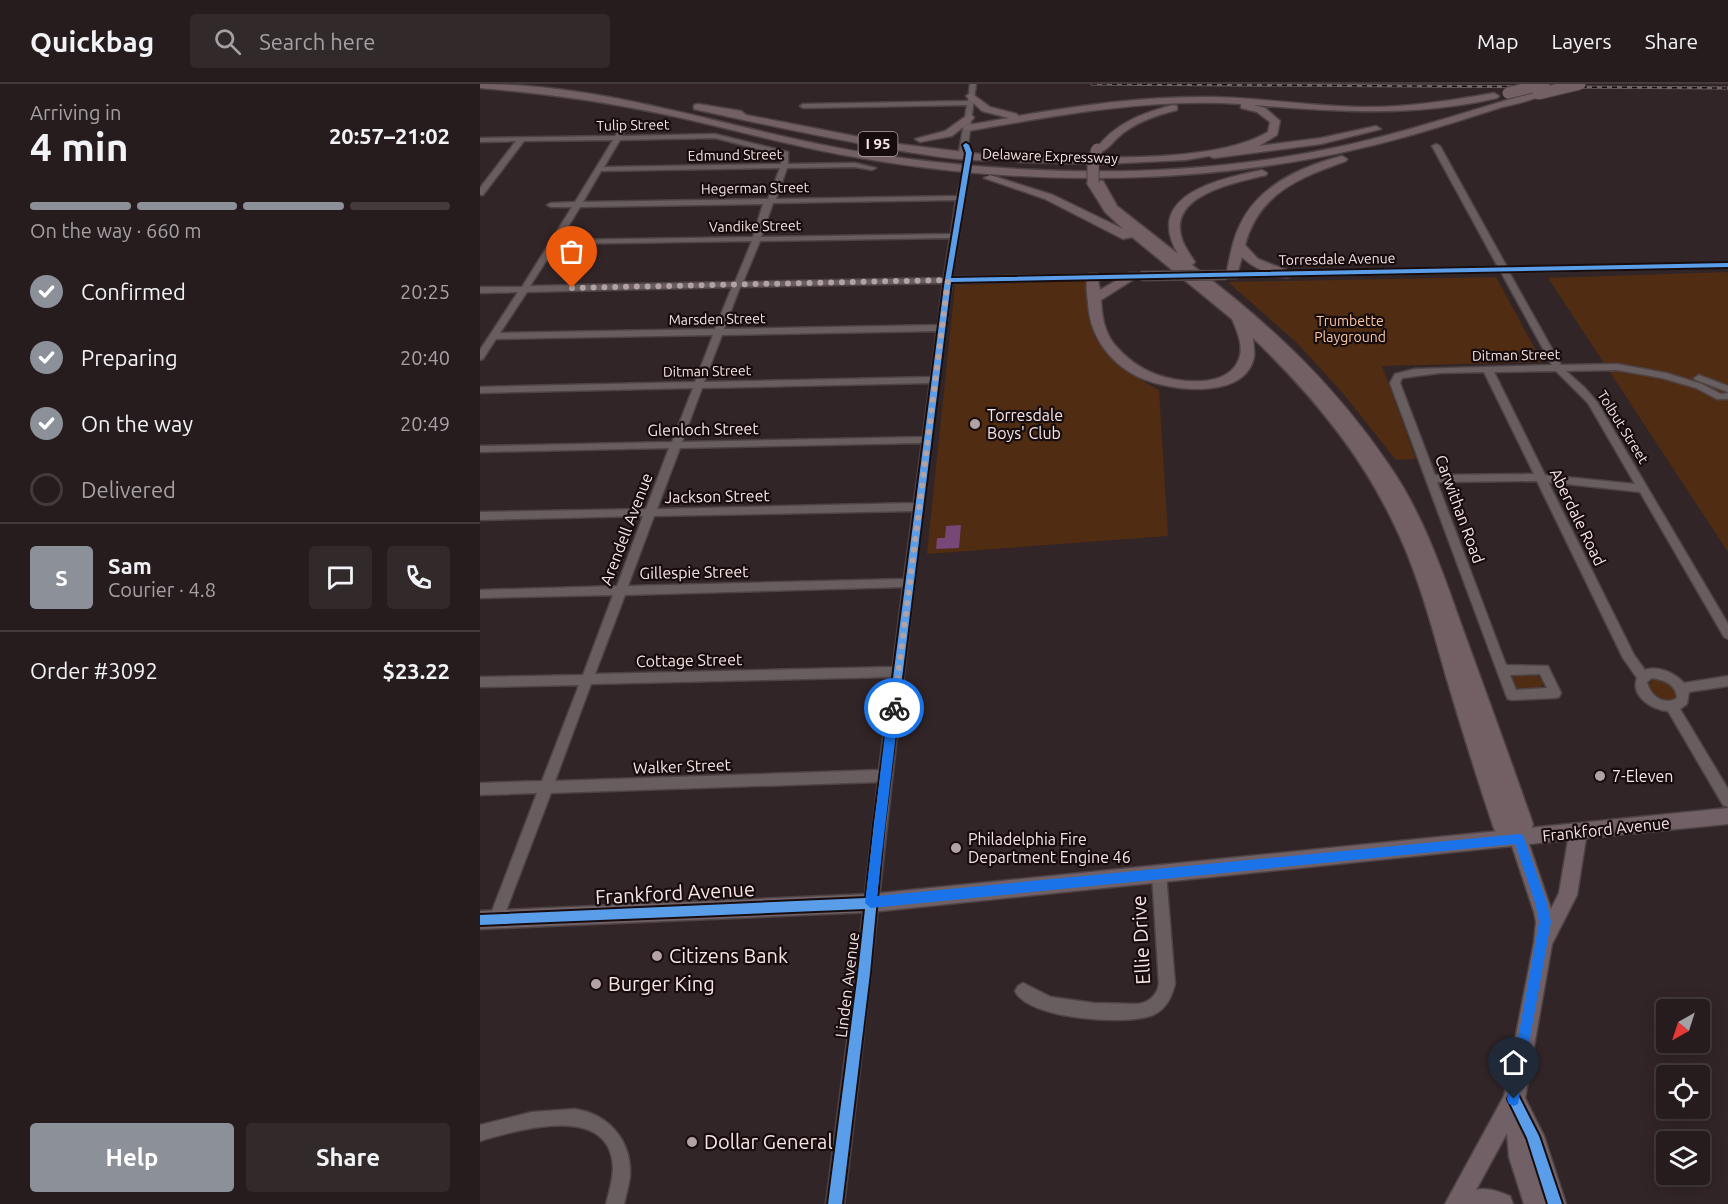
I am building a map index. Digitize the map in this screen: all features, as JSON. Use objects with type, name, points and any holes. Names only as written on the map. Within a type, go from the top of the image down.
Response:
[{"type":"highway","name":"Delaware Expressway","points":[[576,84],[633,93],[831,136],[943,154],[1003,158],[1101,161],[1185,157],[1321,141],[1388,125]]},
{"type":"highway","name":"Delaware Expressway","points":[[1408,120],[1505,94],[1580,84]]},
{"type":"highway","name":"Delaware Expressway","points":[[480,85],[574,95],[637,105],[822,148],[941,167],[1106,174],[1196,169],[1274,161],[1380,140],[1538,91]]},
{"type":"highway","points":[[1229,275],[1250,216],[1269,195],[1297,176],[1349,156],[1443,127],[1538,91]]},
{"type":"highway","points":[[971,93],[992,112],[1030,117]]},
{"type":"highway","points":[[920,139],[948,134],[969,123],[1146,102],[1226,100],[1375,110],[1437,106],[1505,94]]},
{"type":"highway","points":[[1096,183],[1122,217],[1218,291],[1281,345],[1330,397],[1371,450],[1408,512],[1439,582],[1519,813],[1522,824],[1519,839],[1503,826],[1427,583],[1408,535],[1386,492],[1361,452],[1321,399],[1280,354],[1236,314],[1109,210],[1096,183],[1099,149],[1111,133],[1135,118],[1173,106],[1226,100]]},
{"type":"highway","points":[[1099,149],[1112,136],[1135,121],[1161,111],[1195,105],[1221,103],[1247,106],[1261,110],[1275,122],[1274,133],[1255,144],[1185,157]]},
{"type":"highway","points":[[698,107],[825,128],[920,139],[966,150]]},
{"type":"highway","points":[[1218,291],[1191,265],[1177,246],[1172,228],[1176,213],[1182,205],[1197,193],[1219,183],[1349,156]]},
{"type":"highway","points":[[941,167],[1002,181],[1049,197],[1107,225],[1175,266]]},
{"type":"highway","points":[[1240,247],[1254,262],[1286,274]]},
{"type":"highway","points":[[1095,298],[1137,276]]},
{"type":"highway","points":[[1093,277],[1096,322],[1101,334],[1117,355],[1147,376],[1183,386],[1219,383],[1240,369],[1246,358],[1246,339],[1236,314]]},
{"type":"main road","name":"Frankford Avenue","points":[[488,920],[871,903],[1728,816]]},
{"type":"main road","points":[[1543,942],[1568,895],[1578,832]]},
{"type":"main road","points":[[1519,839],[1545,922],[1514,1099],[1520,1157],[1535,1204]]},
{"type":"main road","points":[[1456,1204],[1514,1099]]},
{"type":"main road","points":[[1514,1099],[1533,1136],[1555,1204]]},
{"type":"main road","points":[[1462,1204],[1475,1199],[1502,1204]]},
{"type":"street","points":[[803,106],[971,93]]},
{"type":"street","name":"Linden Avenue","points":[[835,1204],[885,776],[941,328],[963,176],[971,93]]},
{"type":"street","points":[[480,357],[555,242],[625,125]]},
{"type":"street","name":"Tulip Street","points":[[480,140],[715,136],[785,153]]},
{"type":"street","points":[[480,193],[522,139]]},
{"type":"street","name":"Tolbut Street","points":[[1436,146],[1558,368],[1592,402],[1728,634]]},
{"type":"street","name":"Arendell Avenue","points":[[488,920],[547,787],[718,332],[756,239],[767,204],[771,201],[784,166],[785,153]]},
{"type":"street","name":"Edmund Street","points":[[598,169],[855,165],[872,168]]},
{"type":"street","name":"Hegerman Street","points":[[551,205],[960,198]]},
{"type":"street","name":"Vandike Street","points":[[555,242],[955,236]]},
{"type":"street","name":"Torresdale Avenue","points":[[480,290],[1728,265]]},
{"type":"street","name":"Marsden Street","points":[[493,336],[941,328]]},
{"type":"street","name":"Ditman Street","points":[[1617,367],[1629,363],[1660,367],[1728,389]]},
{"type":"street","name":"Ditman Street","points":[[1415,372],[1617,367],[1663,375],[1699,386],[1720,397],[1728,396]]},
{"type":"street","name":"Aberdale Road","points":[[1488,370],[1629,658],[1643,677]]},
{"type":"street","name":"Carwithan Road","points":[[1415,372],[1398,376],[1395,383],[1502,670]]},
{"type":"street","name":"Ditman Street","points":[[480,390],[935,380]]},
{"type":"street","name":"Glenloch Street","points":[[480,449],[927,440]]},
{"type":"street","points":[[1431,479],[1541,478],[1644,489]]},
{"type":"street","name":"Jackson Street","points":[[480,516],[919,507]]},
{"type":"street","name":"Gillespie Street","points":[[480,594],[909,583]]},
{"type":"street","name":"Cottage Street","points":[[480,682],[898,672]]},
{"type":"street","points":[[1651,673],[1663,674],[1682,688],[1683,700],[1672,707],[1650,699],[1641,688],[1643,677],[1651,673]]},
{"type":"street","points":[[1682,688],[1728,681]]},
{"type":"street","points":[[1672,707],[1728,801]]},
{"type":"street","name":"Walker Street","points":[[480,789],[885,776]]},
{"type":"street","name":"Ellie Drive","points":[[1023,991],[1040,1002],[1055,1006],[1142,1012],[1159,1002],[1167,984],[1159,874]]},
{"type":"street","points":[[480,1133],[509,1124],[560,1118],[584,1118],[600,1125],[614,1141],[620,1155],[621,1176],[615,1204]]},
{"type":"green space","points":[[1728,272],[1728,552],[1548,278]]},
{"type":"green space","name":"Trumbette Playground","points":[[1496,277],[1542,362],[1382,366],[1416,459],[1396,460],[1341,391],[1297,343],[1228,282]]},
{"type":"green space","points":[[1087,281],[1088,314],[1097,339],[1114,360],[1136,377],[1159,390],[1168,536],[927,554],[955,285]]},
{"type":"green space","points":[[1535,674],[1544,682],[1541,689],[1515,688],[1510,677]]},
{"type":"green space","points":[[1653,680],[1663,680],[1675,689],[1676,698],[1671,702],[1658,700],[1647,687]]},
{"type":"shaded area","points":[[961,525],[959,548],[936,549],[937,538],[945,538],[946,526]]},
{"type":"railway","points":[[1092,84],[1728,88]]},
{"type":"cycle path","points":[[835,1204],[864,973],[879,824],[947,286],[969,153],[966,145]]},
{"type":"cycle path","points":[[948,280],[1728,265]]},
{"type":"cycle path","points":[[480,920],[871,903]]},
{"type":"cycle path","points":[[1514,1099],[1533,1136],[1555,1204]]},
{"type":"way so far","points":[[572,288],[948,280],[894,708]]},
{"type":"place","name":"Torresdale Boys' Club","points":[[975,424]]},
{"type":"place","name":"7-Eleven","points":[[1600,776]]},
{"type":"place","name":"Philadelphia Fire Department Engine 46","points":[[956,848]]},
{"type":"place","name":"Citizens Bank","points":[[657,956]]},
{"type":"place","name":"Burger King","points":[[596,984]]},
{"type":"place","name":"Dollar General","points":[[692,1142]]},
{"type":"route","points":[[894,708],[871,903],[1519,839],[1541,903],[1545,922],[1514,1099]]}]
